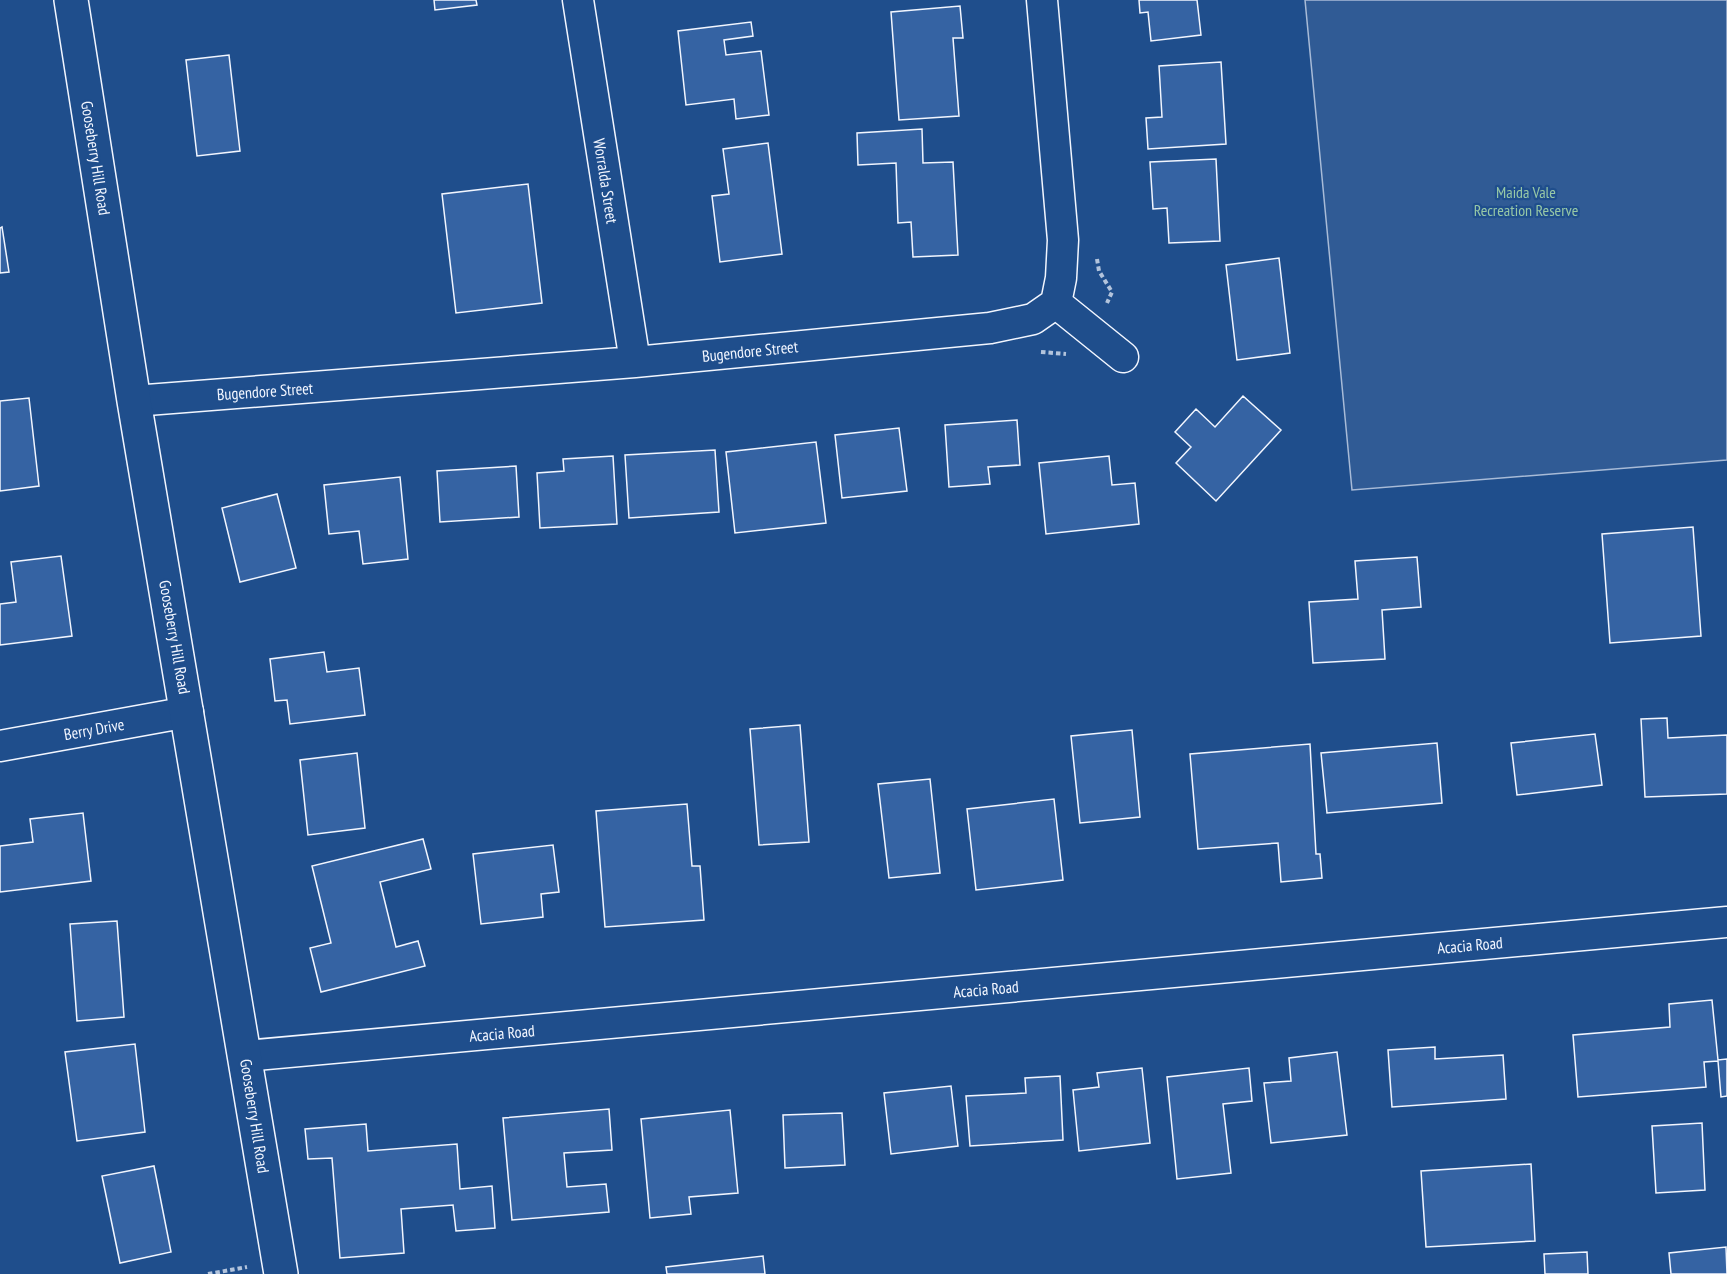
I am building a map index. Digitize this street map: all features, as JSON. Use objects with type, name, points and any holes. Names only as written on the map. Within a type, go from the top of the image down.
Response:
[{"type":"street","name":"Gooseberry Hill Road","points":[[71,0],[134,401],[281,1274]]},
{"type":"street","name":"Worralda Street","points":[[578,0],[635,363]]},
{"type":"street","points":[[1042,0],[1063,240],[1061,278],[1056,303],[1123,357]]},
{"type":"street","name":"Bugendore Street","points":[[134,401],[635,363],[990,328],[1033,319],[1056,303]]},
{"type":"street","name":"Berry Drive","points":[[0,746],[188,712]]},
{"type":"street","name":"Acacia Road","points":[[245,1056],[1727,922]]},
{"type":"shaded area","name":"Maida Vale Recreation Reserve","points":[[1305,0],[1727,0],[1727,460],[1352,490]]},
{"type":"building","points":[[434,0],[476,0],[477,5],[435,10]]},
{"type":"building","points":[[1139,0],[1197,0],[1201,35],[1151,41],[1148,12],[1140,13]]},
{"type":"building","points":[[960,6],[963,38],[953,38],[959,116],[899,120],[891,12]]},
{"type":"building","points":[[751,22],[753,36],[724,40],[726,55],[761,51],[769,115],[736,119],[734,99],[686,105],[678,31]]},
{"type":"building","points":[[229,55],[240,151],[197,156],[186,60]]},
{"type":"building","points":[[1221,62],[1226,144],[1148,149],[1146,118],[1162,117],[1159,66]]},
{"type":"building","points":[[922,129],[923,163],[953,162],[958,255],[913,257],[911,222],[898,223],[896,163],[858,165],[857,133]]},
{"type":"building","points":[[768,143],[782,254],[720,262],[712,196],[729,194],[723,149]]},
{"type":"building","points":[[1216,159],[1220,241],[1169,243],[1167,208],[1153,209],[1150,162]]},
{"type":"building","points":[[528,184],[542,303],[456,313],[442,194]]},
{"type":"building","points":[[2,227],[9,272],[0,273],[0,228]]},
{"type":"building","points":[[1279,258],[1290,353],[1237,360],[1226,265]]},
{"type":"building","points":[[1243,396],[1281,430],[1216,501],[1176,463],[1191,447],[1175,432],[1196,409],[1215,427]]},
{"type":"building","points":[[29,398],[39,486],[0,491],[0,401]]},
{"type":"building","points":[[1017,420],[1020,465],[988,467],[990,484],[949,487],[945,425]]},
{"type":"building","points":[[899,428],[907,491],[842,498],[835,435]]},
{"type":"building","points":[[816,442],[826,523],[735,533],[726,452]]},
{"type":"building","points":[[715,450],[719,512],[629,518],[625,455]]},
{"type":"building","points":[[613,456],[617,524],[540,528],[537,473],[564,471],[563,459]]},
{"type":"building","points":[[1109,456],[1112,485],[1135,483],[1139,524],[1046,534],[1039,463]]},
{"type":"building","points":[[516,466],[519,517],[440,522],[437,471]]},
{"type":"building","points":[[400,477],[408,559],[363,564],[359,531],[329,534],[324,485]]},
{"type":"building","points":[[277,494],[296,568],[240,582],[222,508]]},
{"type":"building","points":[[1693,527],[1701,636],[1610,643],[1602,534]]},
{"type":"building","points":[[61,556],[72,636],[0,645],[0,604],[16,602],[11,562]]},
{"type":"building","points":[[1417,557],[1421,607],[1382,610],[1385,659],[1313,663],[1309,602],[1358,599],[1355,561]]},
{"type":"building","points":[[324,652],[327,672],[359,668],[365,715],[290,724],[287,700],[275,701],[270,659]]},
{"type":"building","points":[[1667,718],[1668,738],[1727,735],[1727,794],[1645,797],[1641,719]]},
{"type":"building","points":[[800,725],[809,842],[759,845],[750,729]]},
{"type":"building","points":[[1132,730],[1140,817],[1080,823],[1071,736]]},
{"type":"building","points":[[1595,734],[1602,785],[1517,795],[1511,743]]},
{"type":"building","points":[[1437,743],[1442,803],[1327,813],[1321,753]]},
{"type":"building","points":[[1310,744],[1316,854],[1320,854],[1322,878],[1281,882],[1278,843],[1198,849],[1190,754]]},
{"type":"building","points":[[357,753],[365,828],[308,835],[300,760]]},
{"type":"building","points":[[930,779],[940,873],[889,878],[878,784]]},
{"type":"building","points":[[1054,799],[1063,880],[976,890],[967,809]]},
{"type":"building","points":[[687,804],[692,866],[700,866],[704,920],[605,927],[596,811]]},
{"type":"building","points":[[83,813],[91,881],[0,892],[0,846],[33,842],[30,819]]},
{"type":"building","points":[[423,839],[431,869],[380,882],[396,947],[418,941],[425,966],[321,992],[310,948],[331,943],[312,866]]},
{"type":"building","points":[[553,845],[559,892],[541,894],[543,917],[481,924],[473,854]]},
{"type":"building","points":[[117,921],[124,1017],[77,1021],[70,924]]},
{"type":"building","points":[[1712,1000],[1718,1060],[1727,1059],[1727,1096],[1721,1097],[1718,1061],[1704,1062],[1706,1087],[1578,1097],[1573,1035],[1670,1027],[1669,1004]]},
{"type":"building","points":[[135,1044],[145,1132],[77,1141],[65,1052]]},
{"type":"building","points":[[1435,1047],[1435,1059],[1503,1055],[1506,1099],[1392,1107],[1388,1050]]},
{"type":"building","points":[[1337,1052],[1347,1135],[1271,1143],[1264,1083],[1291,1081],[1289,1058]]},
{"type":"building","points":[[1142,1068],[1150,1143],[1079,1151],[1073,1090],[1099,1087],[1097,1073]]},
{"type":"building","points":[[1249,1068],[1252,1101],[1223,1104],[1231,1173],[1177,1179],[1167,1077]]},
{"type":"building","points":[[1060,1076],[1063,1140],[970,1146],[966,1096],[1026,1093],[1025,1078]]},
{"type":"building","points":[[951,1086],[958,1146],[891,1154],[884,1093]]},
{"type":"building","points":[[609,1109],[612,1150],[564,1153],[567,1187],[606,1184],[609,1212],[512,1220],[503,1118]]},
{"type":"building","points":[[730,1110],[738,1193],[689,1197],[691,1214],[650,1218],[641,1119]]},
{"type":"building","points":[[842,1113],[845,1165],[785,1168],[783,1115]]},
{"type":"building","points":[[1702,1123],[1705,1190],[1656,1193],[1652,1126]]},
{"type":"building","points":[[366,1124],[368,1151],[457,1144],[460,1189],[492,1186],[495,1228],[456,1231],[453,1205],[401,1209],[404,1253],[340,1258],[332,1158],[308,1159],[305,1129]]},
{"type":"building","points":[[1531,1164],[1535,1241],[1426,1247],[1421,1171]]},
{"type":"building","points":[[154,1166],[171,1252],[120,1263],[102,1176]]},
{"type":"building","points":[[1726,1247],[1727,1274],[1671,1274],[1669,1253]]},
{"type":"building","points":[[1587,1252],[1588,1274],[1545,1274],[1544,1254]]},
{"type":"building","points":[[763,1256],[765,1274],[667,1274],[666,1267]]}]
